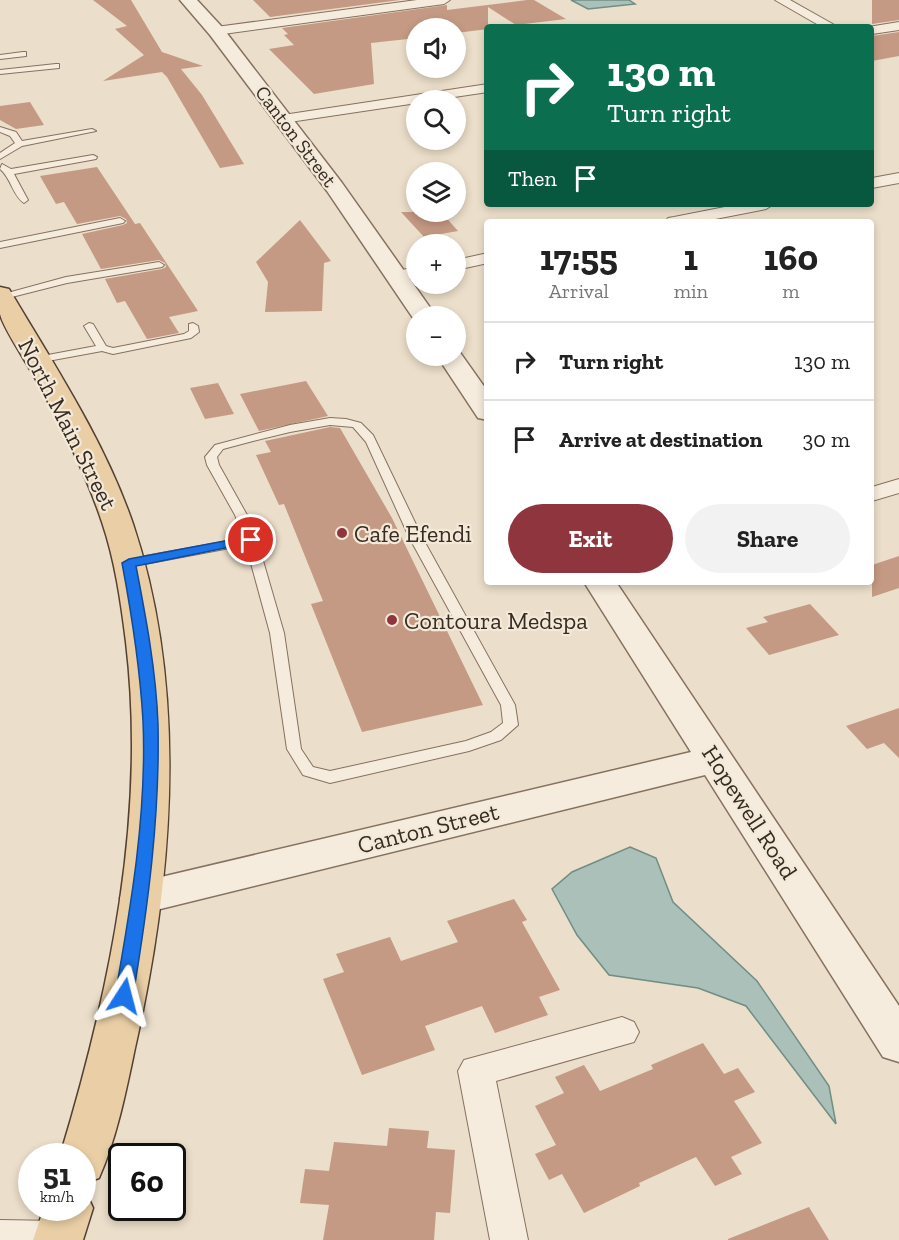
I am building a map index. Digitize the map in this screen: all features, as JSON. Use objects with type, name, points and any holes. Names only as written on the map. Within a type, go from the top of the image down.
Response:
[{"type":"main road","name":"North Main Street","points":[[1,296],[98,472],[118,525],[129,563],[144,640],[150,723],[149,808],[140,898],[124,996],[97,1115],[88,1143]]},
{"type":"main road","points":[[58,1240],[64,1221]]},
{"type":"street","name":"Canton Street","points":[[188,0],[213,27],[406,273]]},
{"type":"street","points":[[213,27],[444,0]]},
{"type":"street","points":[[781,0],[826,24]]},
{"type":"street","points":[[874,30],[899,26]]},
{"type":"street","points":[[283,119],[484,89]]},
{"type":"street","points":[[874,183],[899,178]]},
{"type":"street","points":[[689,219],[751,207]]},
{"type":"street","points":[[466,263],[484,259]]},
{"type":"street","points":[[457,366],[484,406]]},
{"type":"street","points":[[874,493],[899,486]]},
{"type":"street","name":"Hopewell Road","points":[[602,585],[899,1043]]},
{"type":"street","name":"Canton Street","points":[[140,898],[715,759]]},
{"type":"street","points":[[509,1240],[476,1071],[622,1032]]},
{"type":"street","points":[[0,1239],[58,1240]]},
{"type":"lane","points":[[0,57],[23,54]]},
{"type":"lane","points":[[0,72],[56,66]]},
{"type":"lane","points":[[0,129],[13,134],[20,144]]},
{"type":"lane","points":[[0,157],[20,144],[92,131]]},
{"type":"lane","points":[[9,172],[93,157]]},
{"type":"lane","points":[[0,166],[9,172],[24,200]]},
{"type":"lane","points":[[0,245],[120,221]]},
{"type":"lane","points":[[1,296],[66,280],[159,265]]},
{"type":"lane","points":[[89,326],[102,348]]},
{"type":"lane","points":[[37,360],[102,348],[113,351],[187,336],[194,332],[193,326]]},
{"type":"lane","points":[[326,421],[345,421],[358,425],[371,443],[413,531],[508,705],[511,725],[496,736],[469,746],[368,769],[330,777],[308,771],[294,749],[277,633],[251,540],[241,515],[213,465],[210,457],[213,451],[243,440],[326,421]]},
{"type":"lane","points":[[129,563],[251,540]]},
{"type":"water","points":[[571,0],[629,0],[635,4],[588,9]]},
{"type":"water","points":[[630,847],[656,858],[673,902],[757,981],[829,1086],[836,1124],[746,1006],[698,988],[609,975],[577,935],[552,889],[572,872]]},
{"type":"building","points":[[93,0],[131,0],[162,52],[203,66],[181,69],[202,95],[244,164],[220,168],[162,72],[103,81],[144,55],[115,29],[127,26]]},
{"type":"building","points":[[253,0],[400,0],[270,17]]},
{"type":"building","points":[[534,0],[566,19],[514,24],[488,7],[488,24],[484,24],[484,30],[466,32],[466,18],[406,18],[406,39],[371,43],[374,84],[314,94],[269,49],[294,45],[284,35],[288,34],[282,28],[447,5],[447,10]]},
{"type":"building","points":[[872,0],[899,0],[899,20],[872,24]]},
{"type":"building","points":[[899,32],[899,56],[874,61],[874,36]]},
{"type":"building","points":[[30,102],[44,125],[16,129],[0,120],[0,106]]},
{"type":"building","points":[[97,167],[135,224],[140,223],[198,311],[169,317],[179,333],[147,339],[125,301],[117,303],[105,279],[162,269],[166,267],[165,263],[159,260],[101,269],[82,234],[123,225],[127,223],[126,219],[120,216],[77,224],[64,202],[56,204],[40,176]]},
{"type":"building","points":[[300,220],[331,261],[324,263],[322,311],[265,312],[268,282],[256,262]]},
{"type":"building","points":[[410,222],[450,222],[458,231],[441,234],[421,234]]},
{"type":"building","points":[[306,381],[328,416],[259,431],[240,394]]},
{"type":"building","points":[[218,383],[234,414],[205,419],[190,388]]},
{"type":"building","points":[[330,427],[340,428],[392,518],[483,705],[362,732],[311,604],[323,601],[284,504],[279,505],[256,455],[271,452],[265,441]]},
{"type":"building","points":[[899,556],[899,588],[872,597],[874,564]]},
{"type":"building","points":[[810,604],[839,635],[769,655],[746,628],[768,622],[763,617]]},
{"type":"building","points":[[899,708],[899,758],[884,743],[867,749],[846,726]]},
{"type":"building","points":[[514,899],[527,920],[522,922],[560,990],[539,997],[548,1015],[495,1033],[482,1006],[425,1026],[435,1050],[362,1075],[323,979],[344,972],[336,954],[390,937],[401,961],[458,942],[447,921]]},
{"type":"building","points":[[703,1043],[724,1074],[738,1068],[755,1092],[734,1101],[762,1143],[731,1157],[742,1174],[715,1186],[696,1157],[639,1183],[640,1186],[584,1213],[562,1174],[549,1180],[535,1154],[556,1145],[535,1106],[564,1093],[555,1077],[584,1065],[600,1091],[653,1069],[651,1065]]},
{"type":"building","points":[[389,1128],[429,1131],[427,1148],[455,1150],[450,1213],[436,1212],[434,1240],[323,1240],[329,1205],[300,1203],[305,1169],[329,1171],[334,1142],[387,1146]]},
{"type":"building","points":[[809,1207],[829,1240],[728,1240],[728,1239]]},
{"type":"place","name":"Cafe Efendi","points":[[342,533]]},
{"type":"place","name":"Contoura Medspa","points":[[392,620]]},
{"type":"route","points":[[124,996],[140,898],[149,808],[150,723],[144,640],[129,563],[251,540]]}]
